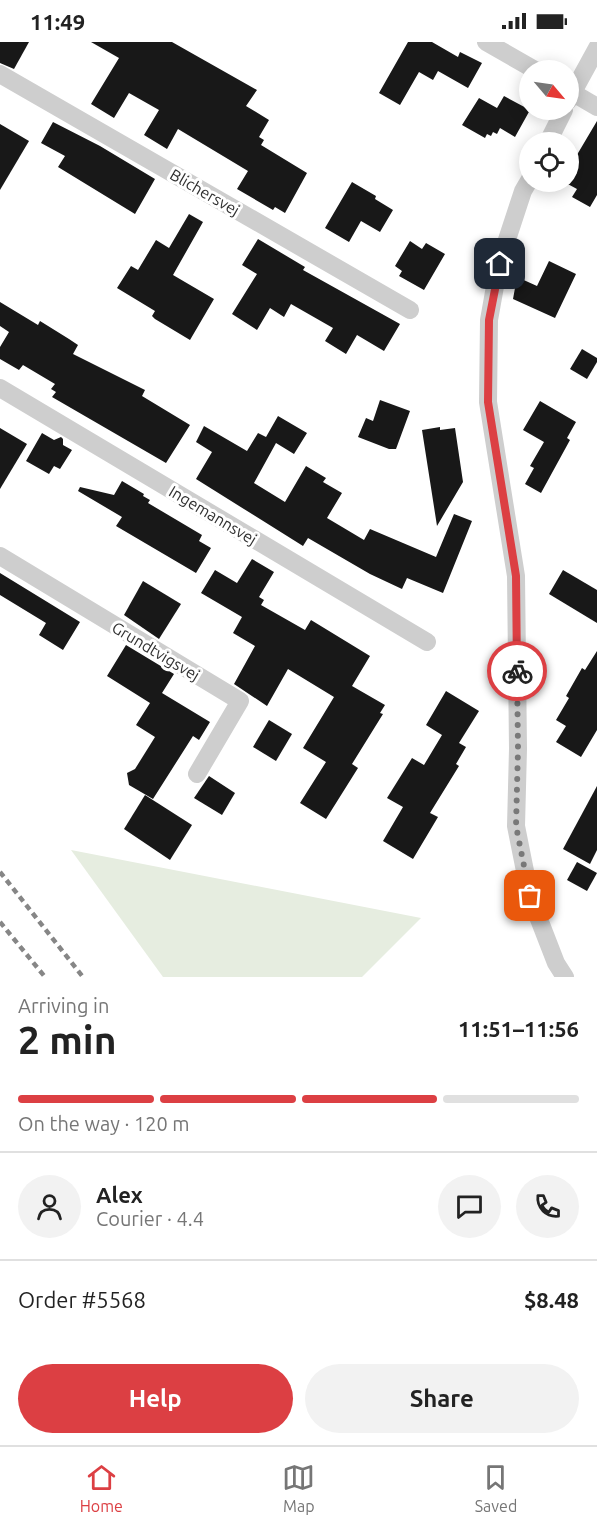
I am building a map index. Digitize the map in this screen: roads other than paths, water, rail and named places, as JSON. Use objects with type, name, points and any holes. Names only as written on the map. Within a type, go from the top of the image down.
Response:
[{"type":"street","points":[[486,42],[519,61]]},
{"type":"street","points":[[579,79],[597,48]]},
{"type":"street","name":"Blichersvej","points":[[0,74],[410,310]]},
{"type":"street","points":[[579,98],[597,106]]},
{"type":"street","points":[[523,192],[500,264],[489,320],[488,402],[516,576],[518,749],[516,826],[530,896],[556,963],[565,977]]},
{"type":"street","name":"Ingemannsvej","points":[[0,388],[427,642]]},
{"type":"street","name":"Grundtvigsvej","points":[[0,556],[240,701],[196,774]]},
{"type":"railway","points":[[0,872],[83,977]]},
{"type":"railway","points":[[0,922],[45,977]]}]
